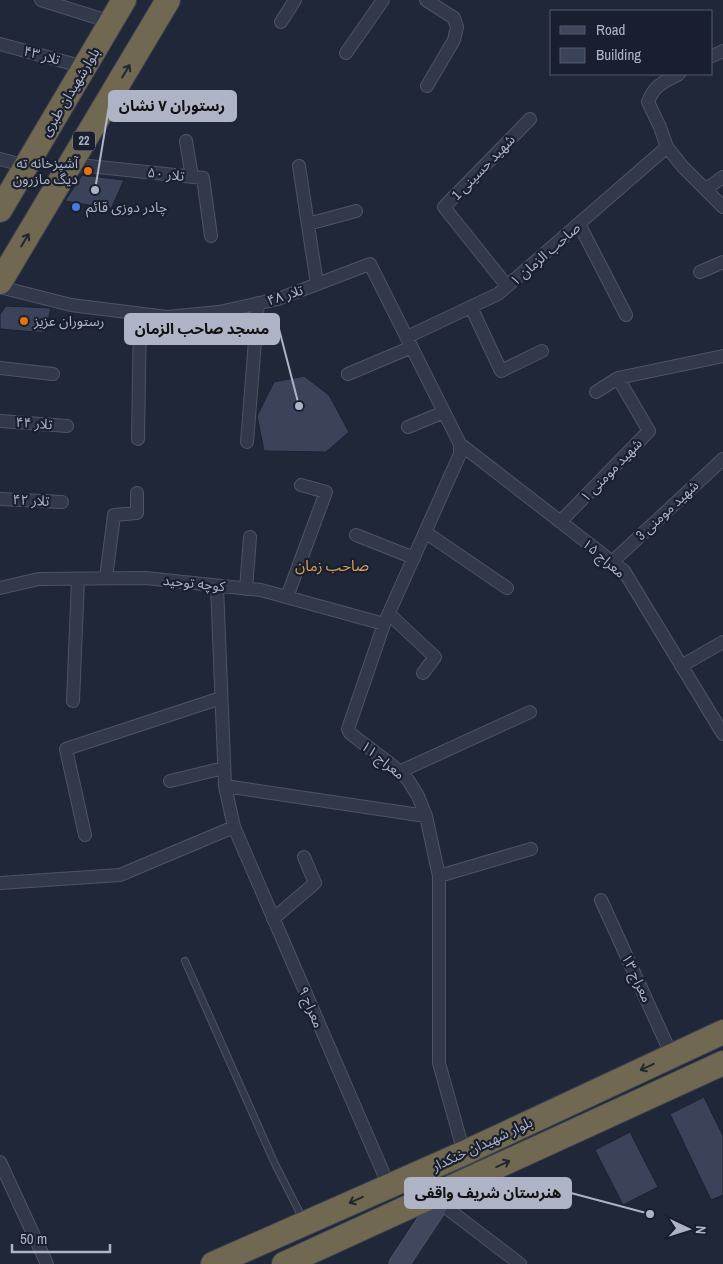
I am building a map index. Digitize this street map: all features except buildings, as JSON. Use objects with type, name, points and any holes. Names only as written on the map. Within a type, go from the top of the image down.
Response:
[{"type":"highway","name":"بلوارشهیدان طبری","points":[[0,210],[124,0]]},
{"type":"highway","name":"22","points":[[0,282],[168,0]]},
{"type":"highway","name":"بلوار شهیدان خنکدار","points":[[213,1264],[464,1153],[723,1032]]},
{"type":"highway","name":"بلوار شهیدان خنکدار","points":[[284,1264],[444,1196],[723,1063]]},
{"type":"main road","points":[[399,1264],[444,1196]]},
{"type":"street","points":[[41,0],[110,22]]},
{"type":"street","points":[[281,22],[295,0]]},
{"type":"street","points":[[346,53],[383,0]]},
{"type":"street","points":[[426,0],[454,18],[457,27],[454,40],[427,86]]},
{"type":"street","name":"تلار ۴۳","points":[[0,44],[84,67]]},
{"type":"street","points":[[674,75],[657,78],[648,102],[667,147],[723,207]]},
{"type":"street","name":"شهید حسینی 1","points":[[507,286],[444,207],[530,119]]},
{"type":"street","points":[[186,141],[192,177]]},
{"type":"street","name":"صاحب الزمان ۱","points":[[348,374],[498,294],[667,147]]},
{"type":"street","points":[[0,159],[26,166]]},
{"type":"street","name":"تلار ۵۰","points":[[70,164],[203,178],[211,236]]},
{"type":"street","points":[[299,166],[317,284]]},
{"type":"street","points":[[706,190],[723,176]]},
{"type":"street","points":[[308,224],[356,211]]},
{"type":"street","points":[[579,224],[626,314]]},
{"type":"street","points":[[700,272],[723,262]]},
{"type":"street","name":"تلار ۴۸","points":[[0,287],[70,305],[168,317],[219,312],[278,299],[370,264],[460,444]]},
{"type":"street","points":[[247,442],[258,303]]},
{"type":"street","points":[[471,307],[501,372],[542,351]]},
{"type":"street","points":[[138,440],[140,314]]},
{"type":"street","points":[[596,392],[618,378],[723,356]]},
{"type":"street","points":[[0,368],[53,374]]},
{"type":"street","name":"شهید مومنی ۱","points":[[560,522],[649,431],[618,378]]},
{"type":"street","points":[[408,427],[444,412]]},
{"type":"street","name":"تلار ۴۴","points":[[0,421],[67,426]]},
{"type":"street","name":"معراج ۱۵","points":[[460,444],[624,571],[723,734]]},
{"type":"street","name":"معراج ۱۱","points":[[460,444],[460,454],[387,619],[348,729],[350,733],[408,780],[418,796],[426,816],[439,876],[439,1063],[464,1153]]},
{"type":"street","name":"شهید مومنی 3","points":[[612,562],[723,459]]},
{"type":"street","points":[[287,597],[326,492],[301,485]]},
{"type":"street","points":[[106,578],[114,515],[137,513],[137,494]]},
{"type":"street","name":"تلار ۴۲","points":[[0,499],[62,502]]},
{"type":"street","points":[[425,532],[508,588]]},
{"type":"street","points":[[356,535],[414,558]]},
{"type":"street","points":[[246,589],[250,537]]},
{"type":"street","name":"کوچه توحید","points":[[0,588],[40,579],[145,578],[261,590],[387,619]]},
{"type":"street","points":[[73,701],[78,579]]},
{"type":"street","name":"معراج ۹","points":[[217,586],[225,786],[234,828],[389,1186]]},
{"type":"street","points":[[387,619],[435,656],[423,673]]},
{"type":"street","points":[[681,666],[723,642]]},
{"type":"street","points":[[85,835],[66,749],[221,698]]},
{"type":"street","points":[[399,772],[530,712]]},
{"type":"street","points":[[170,781],[224,768]]},
{"type":"street","points":[[225,786],[426,816]]},
{"type":"street","points":[[0,883],[120,875],[234,828]]},
{"type":"street","points":[[439,876],[531,849]]},
{"type":"street","points":[[273,919],[315,883],[304,857]]},
{"type":"street","name":"معراج ۱۳","points":[[601,900],[672,1056]]},
{"type":"street","points":[[0,1162],[47,1264]]},
{"type":"street","points":[[444,1196],[520,1264]]},
{"type":"lane","points":[[185,961],[275,1164],[305,1223]]},
{"type":"place","name":"آشپزخانه ته دیگ مازرون","points":[[88,171]]},
{"type":"place","name":"رستوران ۷ نشان","points":[[95,190]]},
{"type":"place","name":"چادر دوزی قائم","points":[[76,207]]},
{"type":"place","name":"رستوران عزیز","points":[[24,321]]},
{"type":"place","name":"مسجد صاحب الزمان","points":[[299,406]]},
{"type":"place","name":"هنرستان شریف واقفی","points":[[650,1214]]},
{"type":"district","name":"صاحب زمان","points":[[332,566]]}]
